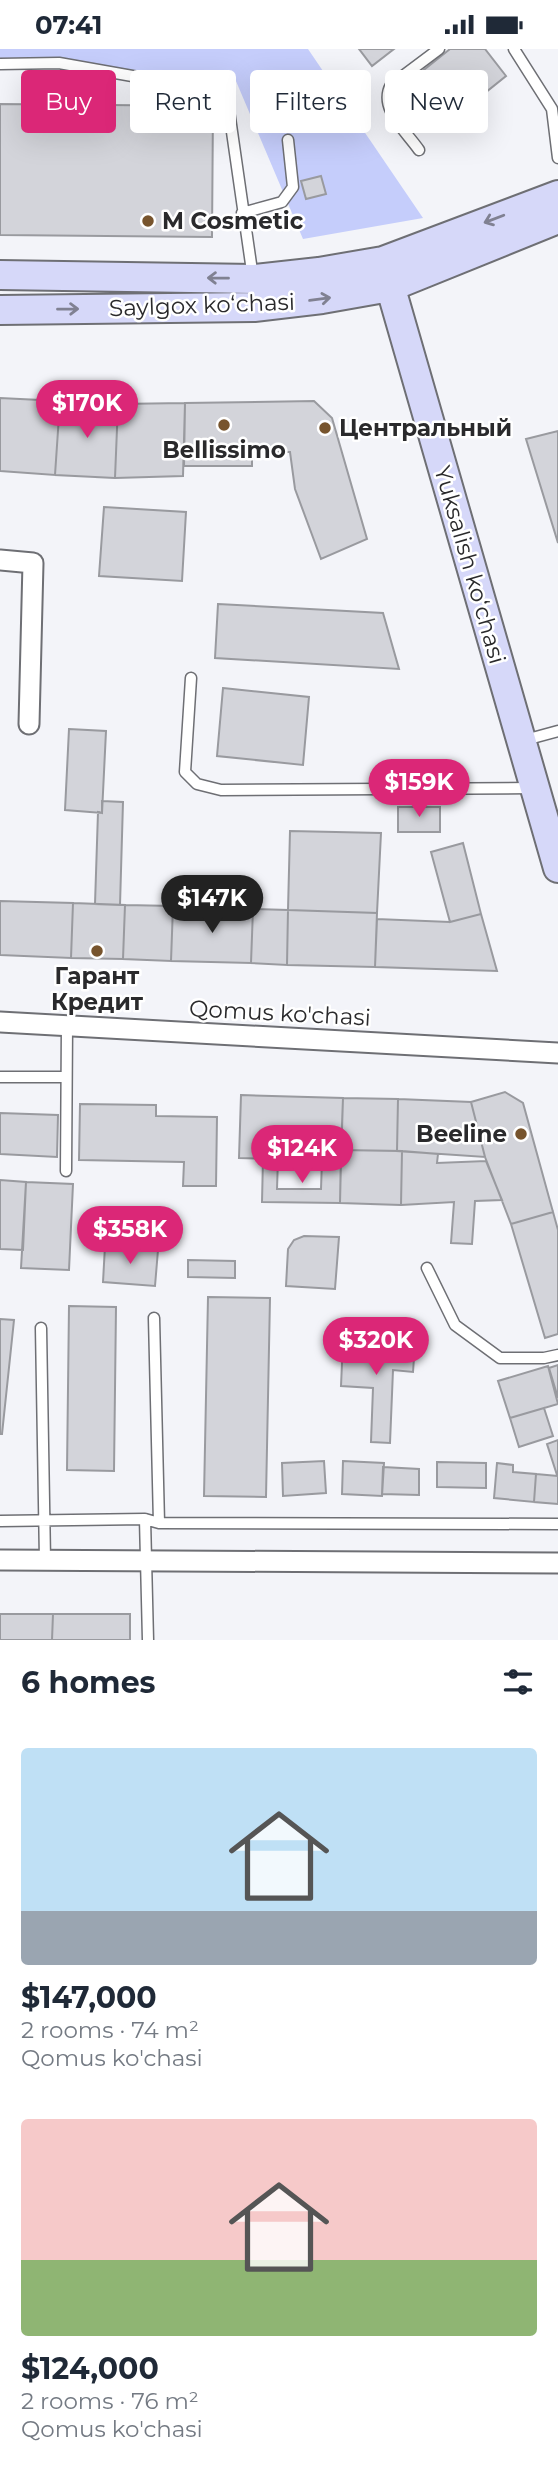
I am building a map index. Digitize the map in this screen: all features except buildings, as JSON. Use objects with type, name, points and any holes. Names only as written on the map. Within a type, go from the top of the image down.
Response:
[{"type":"main road","name":"Saylgox koʻchasi","points":[[0,275],[254,279],[386,274],[558,195]]},
{"type":"main road","name":"Saylgox koʻchasi","points":[[0,310],[254,307],[386,274],[558,219]]},
{"type":"main road","name":"Yuksalish koʻchasi","points":[[386,274],[558,868]]},
{"type":"street","points":[[0,560],[33,563],[29,724]]},
{"type":"street","name":"Qomus ko'chasi","points":[[0,1021],[558,1053]]},
{"type":"street","points":[[0,1560],[558,1563]]},
{"type":"lane","points":[[419,150],[387,104],[387,93],[391,85],[439,49]]},
{"type":"lane","points":[[514,49],[552,109],[558,158]]},
{"type":"lane","points":[[0,64],[59,63],[200,88],[216,95],[229,111],[242,213],[254,279]]},
{"type":"lane","points":[[242,213],[282,202],[293,187],[288,140]]},
{"type":"lane","points":[[191,677],[185,772],[197,784],[221,790],[535,788]]},
{"type":"lane","points":[[521,741],[558,731]]},
{"type":"lane","points":[[66,1025],[66,1171]]},
{"type":"lane","points":[[0,1077],[66,1077]]},
{"type":"lane","points":[[427,1268],[455,1325],[500,1358],[544,1358],[558,1355]]},
{"type":"lane","points":[[154,1318],[159,1523]]},
{"type":"lane","points":[[41,1328],[45,1560]]},
{"type":"lane","points":[[145,1519],[148,1640]]},
{"type":"lane","points":[[0,1521],[145,1519],[159,1523],[558,1524]]},
{"type":"shaded area","points":[[0,49],[308,49],[322,70],[250,70],[250,114],[236,81],[236,70],[130,71],[0,67]]},
{"type":"shaded area","points":[[258,133],[365,133],[423,218],[303,239]]},
{"type":"place","name":"M Cosmetic","points":[[148,221]]},
{"type":"place","name":"Bellissimo","points":[[224,425]]},
{"type":"place","name":"Центральный","points":[[325,428]]},
{"type":"place","name":"Гарант Кредит","points":[[97,951]]},
{"type":"place","name":"Beeline","points":[[521,1134]]}]
